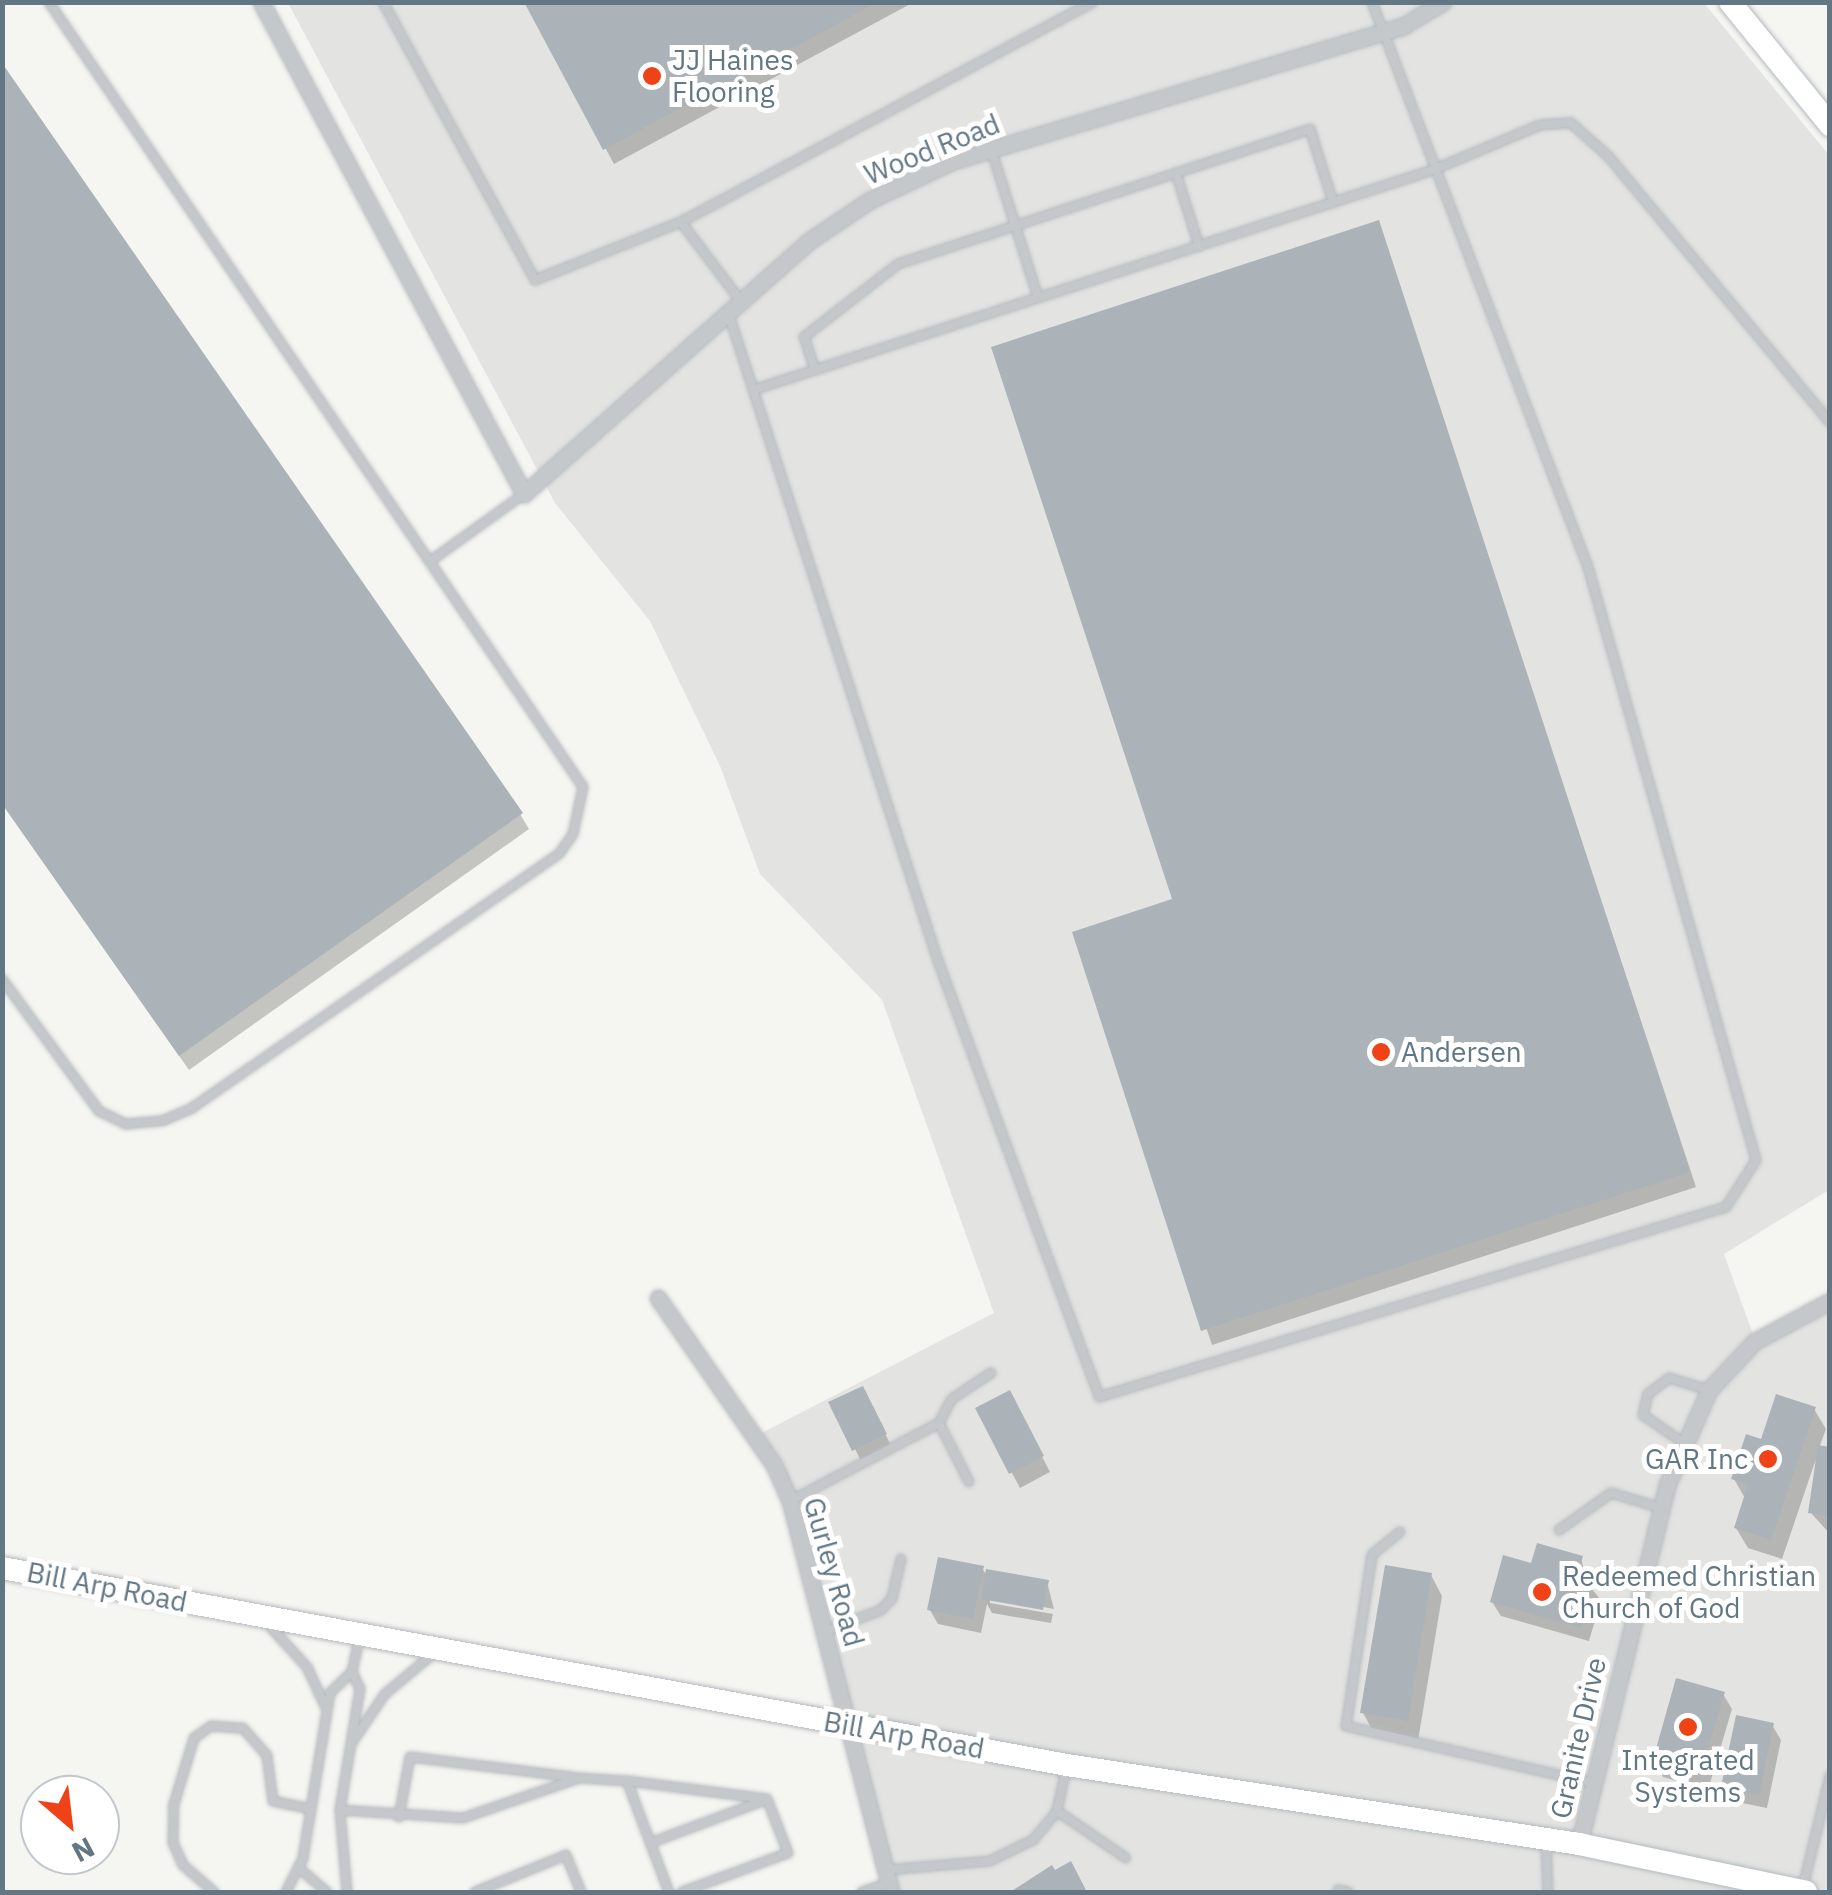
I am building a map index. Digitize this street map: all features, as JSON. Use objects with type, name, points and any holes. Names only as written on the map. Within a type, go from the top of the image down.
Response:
[{"type":"main road","points":[[1730,2],[1830,125]]},
{"type":"main road","name":"Bill Arp Road","points":[[2,1568],[1067,1765],[1546,1838],[1804,1892]]},
{"type":"street","points":[[261,2],[524,494]]},
{"type":"street","name":"Wood Road","points":[[524,494],[734,306],[870,200],[990,148],[1380,33],[1443,2]]},
{"type":"street","name":"Gurley Road","points":[[658,1298],[774,1465],[790,1501],[888,1882]]},
{"type":"street","name":"Granite Drive","points":[[1579,1844],[1661,1508],[1709,1390],[1755,1341],[1830,1301]]},
{"type":"lane","points":[[2,979],[99,1111],[126,1124],[162,1121],[192,1108],[559,854],[573,834],[583,787],[50,2]]},
{"type":"lane","points":[[383,2],[535,280],[681,222],[1093,2]]},
{"type":"lane","points":[[681,222],[734,306],[753,390],[937,958],[1099,1397],[1726,1208],[1756,1160],[1588,567],[1380,33],[1372,2]]},
{"type":"lane","points":[[753,390],[1433,170],[1540,125],[1572,123],[1608,156],[1830,422]]},
{"type":"lane","points":[[815,370],[804,337],[898,264],[1310,128],[1333,202]]},
{"type":"lane","points":[[990,148],[1038,298]]},
{"type":"lane","points":[[1176,172],[1199,246]]},
{"type":"lane","points":[[432,560],[524,494]]},
{"type":"lane","points":[[790,1501],[939,1423],[952,1400],[991,1373]]},
{"type":"lane","points":[[1685,1444],[1643,1416],[1648,1394],[1669,1378],[1709,1390]]},
{"type":"lane","points":[[939,1423],[969,1482]]},
{"type":"lane","points":[[1560,1530],[1611,1493],[1661,1508]]},
{"type":"lane","points":[[1400,1532],[1372,1555],[1346,1726],[1592,1783]]},
{"type":"lane","points":[[826,1631],[880,1610],[892,1598],[900,1558]]},
{"type":"lane","points":[[259,1616],[307,1667],[327,1711]]},
{"type":"lane","points":[[286,1892],[298,1867],[330,1693],[352,1672],[360,1634]]},
{"type":"lane","points":[[351,1745],[403,1674],[439,1649]]},
{"type":"lane","points":[[347,1892],[340,1810],[360,1689],[352,1672]]},
{"type":"lane","points":[[214,1892],[184,1865],[173,1844],[174,1804],[194,1738],[210,1726],[243,1728],[266,1756],[273,1800],[310,1810]]},
{"type":"lane","points":[[399,1816],[410,1756],[767,1800]]},
{"type":"lane","points":[[862,1892],[888,1882],[990,1862],[1033,1840],[1057,1811],[1067,1765]]},
{"type":"lane","points":[[1804,1892],[1830,1776]]},
{"type":"lane","points":[[340,1810],[463,1818],[579,1778]]},
{"type":"lane","points":[[628,1782],[669,1892]]},
{"type":"lane","points":[[650,1843],[767,1800]]},
{"type":"lane","points":[[682,1892],[788,1853],[767,1800]]},
{"type":"lane","points":[[1057,1811],[1126,1858]]},
{"type":"lane","points":[[1546,1838],[1548,1892]]},
{"type":"lane","points":[[475,1892],[566,1856],[581,1892]]},
{"type":"lane","points":[[298,1867],[327,1892]]},
{"type":"shaded area","points":[[288,3],[1704,3],[1829,155],[1829,1190],[1724,1254],[1755,1340],[1829,1304],[1829,1892],[894,1892],[790,1501],[754,1437],[994,1313],[882,1000],[760,874],[720,766],[650,621],[555,503]]},
{"type":"building","name":"JJ Haines Flooring","points":[[524,2],[878,2],[603,150]]},
{"type":"building","points":[[2,63],[523,813],[179,1056],[2,804]]},
{"type":"building","points":[[1379,220],[1690,1172],[1201,1331],[1072,932],[1172,899],[991,347]]},
{"type":"building","points":[[863,1386],[887,1434],[852,1451],[828,1402]]},
{"type":"building","points":[[1010,1390],[1044,1456],[1009,1474],[975,1408]]},
{"type":"building","name":"GAR Inc","points":[[1776,1394],[1816,1407],[1771,1540],[1734,1528],[1748,1484],[1731,1479],[1746,1434],[1761,1439]]},
{"type":"building","points":[[1818,1445],[1830,1447],[1830,1516],[1808,1513]]},
{"type":"building","name":"Redeemed Christian Church of God","points":[[1537,1543],[1583,1556],[1577,1578],[1594,1582],[1581,1628],[1490,1602],[1503,1555],[1531,1563]]},
{"type":"building","points":[[938,1557],[984,1566],[973,1619],[927,1610]]},
{"type":"building","points":[[1385,1565],[1432,1573],[1408,1721],[1360,1713]]},
{"type":"building","points":[[986,1569],[1049,1580],[1043,1610],[981,1599]]},
{"type":"building","name":"Integrated Systems","points":[[1676,1678],[1725,1692],[1700,1776],[1652,1763]]},
{"type":"building","points":[[1736,1715],[1774,1723],[1759,1795],[1721,1787]]},
{"type":"building","points":[[1071,1861],[1087,1892],[1010,1892],[1052,1865],[1055,1870]]},
{"type":"place","name":"JJ Haines Flooring","points":[[652,76]]},
{"type":"place","name":"Andersen","points":[[1381,1052]]},
{"type":"place","name":"GAR Inc","points":[[1768,1459]]},
{"type":"place","name":"Redeemed Christian Church of God","points":[[1542,1592]]},
{"type":"place","name":"Integrated Systems","points":[[1688,1727]]}]
